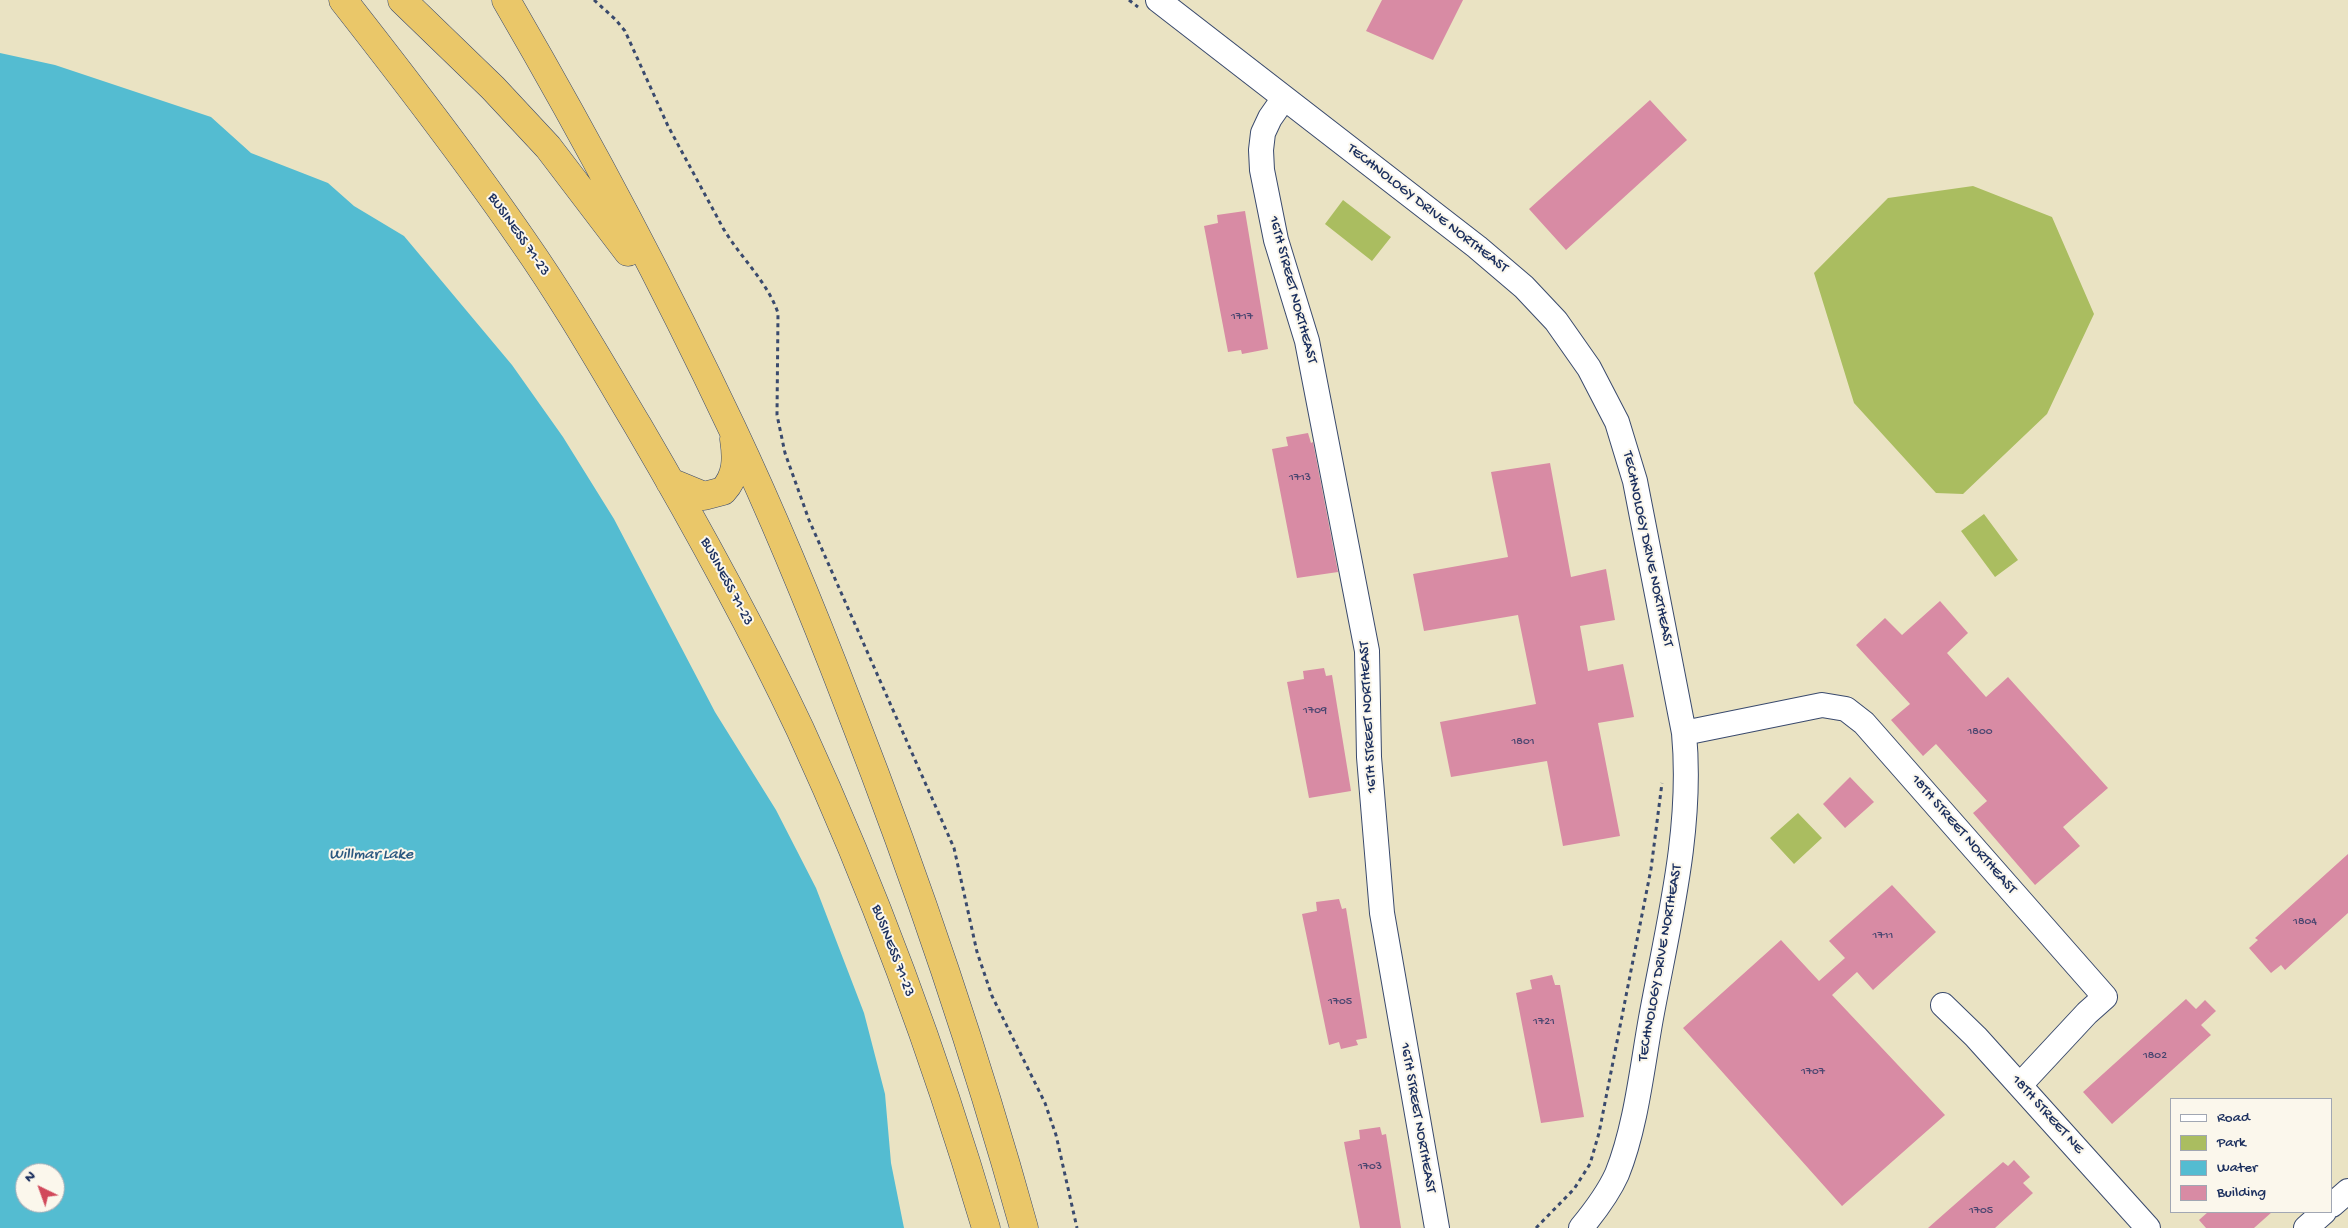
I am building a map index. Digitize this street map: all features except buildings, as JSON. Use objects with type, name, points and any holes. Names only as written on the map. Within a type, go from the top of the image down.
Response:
[{"type":"highway","name":"BUSINESS 71-23","points":[[343,0],[431,112],[524,242],[574,318],[696,525],[758,643],[800,729],[851,847],[933,1060],[986,1228]]},
{"type":"highway","points":[[402,0],[493,88],[548,147],[630,254],[702,367]]},
{"type":"highway","points":[[506,0],[606,179],[702,367],[732,427],[784,545],[836,672],[919,890],[958,1003],[1024,1228]]},
{"type":"highway","points":[[670,482],[704,496],[723,491],[732,479],[736,462],[732,427]]},
{"type":"street","name":"TECHNOLOGY DRIVE NORTHEAST","points":[[1151,6],[1284,98],[1524,287],[1556,321],[1589,368],[1616,422],[1633,470],[1684,733],[1687,788],[1684,827],[1636,1103],[1617,1173],[1608,1193],[1582,1228]]},
{"type":"street","name":"16TH STREET NORTHEAST","points":[[1284,98],[1270,118],[1263,133],[1261,150],[1262,170],[1276,240],[1307,340],[1367,651],[1369,757],[1382,913],[1437,1228]]},
{"type":"street","name":"18TH STREET NORTHEAST","points":[[1684,733],[1822,705],[1846,708],[1864,723],[2105,997],[2087,1013],[2020,1085]]},
{"type":"street","name":"18TH STREET NE","points":[[1943,1005],[1976,1037],[2148,1228]]},
{"type":"street","points":[[2333,1204],[2348,1191]]},
{"type":"street","points":[[2306,1228],[2323,1213]]},
{"type":"path","points":[[594,0],[625,31],[668,126],[723,228],[773,297],[778,313],[779,430],[796,487],[902,734],[954,848],[977,952],[992,996],[1048,1111],[1056,1135],[1077,1228]]},
{"type":"path","points":[[1129,0],[1151,6]]},
{"type":"path","points":[[1536,1228],[1574,1189],[1590,1164],[1599,1133],[1651,869],[1662,778]]},
{"type":"green space","points":[[1973,186],[2052,217],[2094,314],[2047,414],[1963,494],[1936,493],[1854,403],[1814,273],[1888,198]]},
{"type":"green space","points":[[1343,200],[1391,237],[1372,261],[1325,224]]},
{"type":"green space","points":[[1984,514],[2018,560],[1995,577],[1961,531]]},
{"type":"green space","points":[[1798,813],[1822,838],[1794,864],[1770,838]]},
{"type":"water","name":"Willmar Lake","points":[[0,53],[55,65],[211,117],[251,153],[328,183],[354,206],[404,236],[512,365],[563,437],[614,519],[715,712],[776,810],[816,888],[864,1013],[885,1094],[891,1163],[904,1228],[0,1228]]}]
